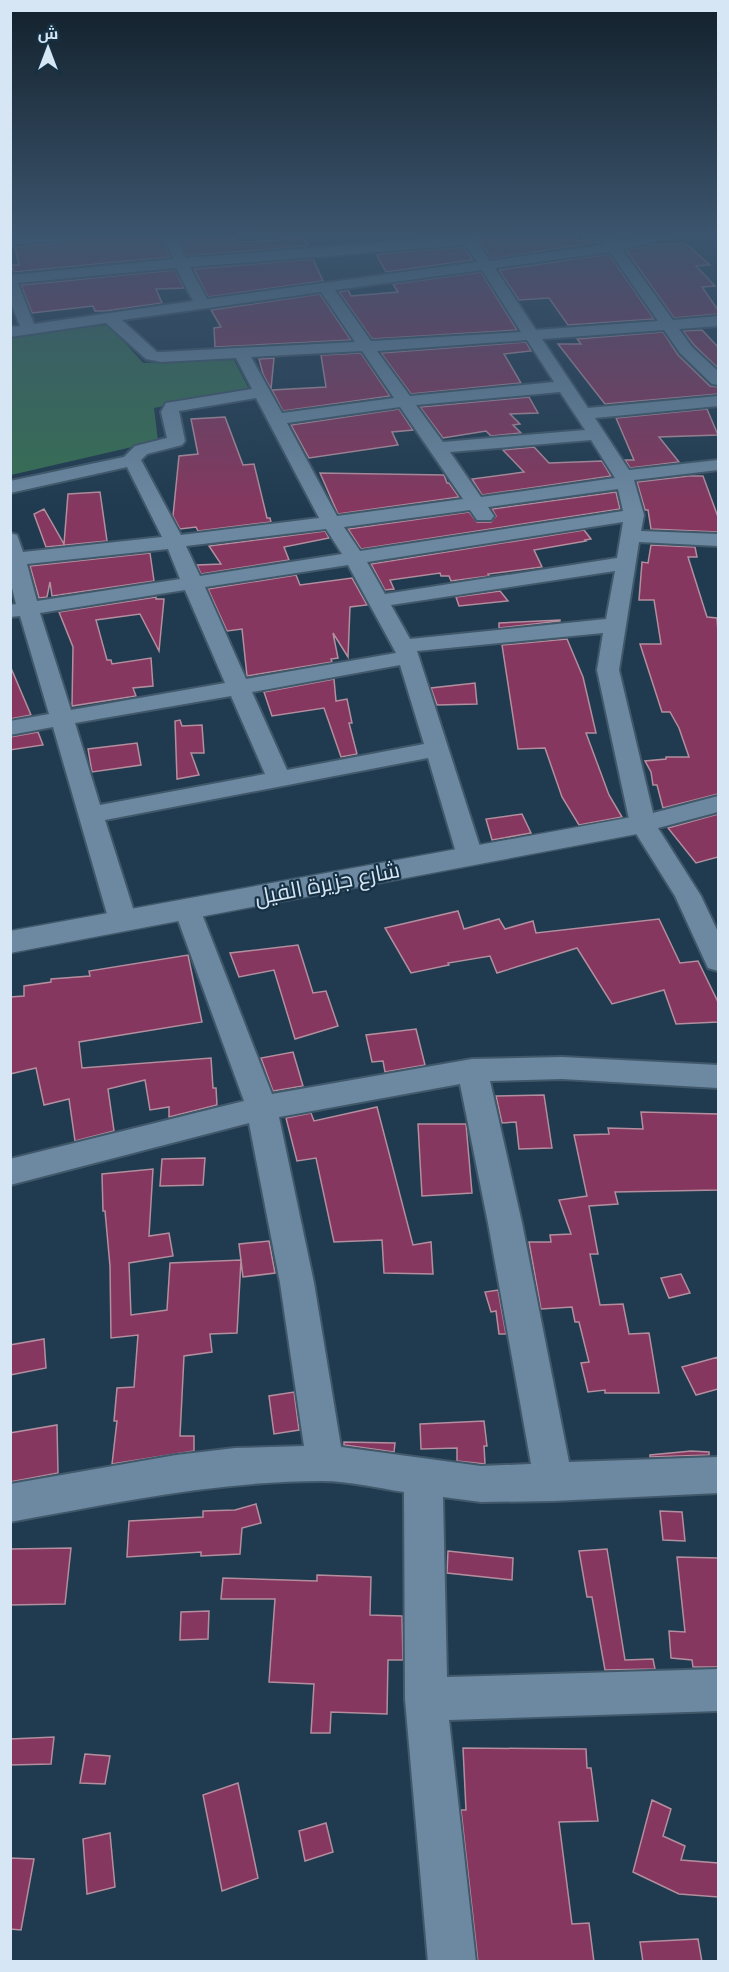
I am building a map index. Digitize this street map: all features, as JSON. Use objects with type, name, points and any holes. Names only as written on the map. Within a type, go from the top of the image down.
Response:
[{"type":"street","points":[[10,332],[49,327]]},
{"type":"street","points":[[120,327],[152,356],[167,357],[435,344],[628,327]]},
{"type":"street","points":[[352,327],[440,448],[496,535]]},
{"type":"street","points":[[527,327],[625,479],[634,514],[624,563],[608,670],[643,824],[667,859],[688,896],[718,961]]},
{"type":"street","points":[[671,327],[686,350],[718,380]]},
{"type":"street","points":[[241,353],[332,524],[354,557],[406,652],[470,856]]},
{"type":"street","points":[[278,419],[406,401],[566,386]]},
{"type":"street","points":[[10,487],[132,460],[141,450],[176,441],[170,412],[172,407],[262,392]]},
{"type":"street","points":[[584,414],[718,401]]},
{"type":"street","points":[[440,448],[597,434]]},
{"type":"street","points":[[132,460],[175,543],[279,779]]},
{"type":"street","points":[[123,921],[62,720],[19,609],[13,549],[175,543],[332,524],[718,465]]},
{"type":"street","points":[[19,609],[634,514]]},
{"type":"street","points":[[631,536],[718,540]]},
{"type":"street","points":[[378,601],[624,563]]},
{"type":"street","points":[[10,728],[238,689],[406,652],[615,625]]},
{"type":"street","points":[[91,815],[435,748]]},
{"type":"street","points":[[643,824],[718,804]]},
{"type":"street","name":"شارع جزيرة الفيل","points":[[10,942],[643,824]]},
{"type":"street","points":[[187,909],[262,1108],[297,1283],[325,1463]]},
{"type":"street","points":[[10,1172],[262,1108],[472,1070],[562,1068],[718,1076]]},
{"type":"street","points":[[472,1070],[505,1223],[554,1483]]},
{"type":"street","points":[[10,1503],[235,1466],[325,1463],[481,1484],[718,1475]]},
{"type":"street","points":[[423,1478],[426,1700],[452,1962]]},
{"type":"street","points":[[426,1700],[718,1690]]},
{"type":"green space","points":[[111,327],[143,363],[234,360],[249,389],[154,408],[158,441],[11,475],[10,335]]},
{"type":"building","points":[[342,327],[351,340],[215,347],[214,328]]},
{"type":"building","points":[[364,327],[515,327],[517,330],[372,339]]},
{"type":"building","points":[[702,330],[718,347],[718,368],[683,331]]},
{"type":"building","points":[[663,332],[678,355],[710,386],[718,387],[718,394],[605,404],[558,344],[581,344],[577,339]]},
{"type":"building","points":[[526,342],[531,351],[504,354],[521,383],[411,394],[381,353]]},
{"type":"building","points":[[361,353],[390,396],[283,411],[272,390],[326,387],[321,355]]},
{"type":"building","points":[[274,358],[271,389],[263,374],[259,359]]},
{"type":"building","points":[[529,397],[538,413],[510,414],[520,424],[513,425],[521,433],[491,436],[486,431],[443,438],[420,407]]},
{"type":"building","points":[[399,409],[413,430],[392,432],[398,445],[309,458],[291,425]]},
{"type":"building","points":[[707,409],[718,435],[659,437],[679,462],[630,468],[625,460],[634,460],[616,418]]},
{"type":"building","points":[[225,417],[243,465],[254,464],[267,518],[270,518],[271,522],[198,531],[196,527],[180,529],[173,516],[179,456],[198,454],[191,419]]},
{"type":"building","points":[[534,447],[549,463],[602,461],[611,476],[482,495],[472,479],[524,472],[503,450]]},
{"type":"building","points":[[320,473],[444,475],[447,483],[459,497],[338,514]]},
{"type":"building","points":[[703,476],[718,517],[718,532],[651,529],[648,510],[645,510],[637,482]]},
{"type":"building","points":[[100,492],[107,541],[46,547],[34,514],[44,509],[64,544],[68,494]]},
{"type":"building","points":[[616,492],[620,509],[361,549],[348,529],[469,512],[477,522],[491,522],[496,516],[492,509]]},
{"type":"building","points":[[584,530],[591,539],[534,550],[542,567],[488,574],[489,576],[451,581],[449,576],[441,576],[440,573],[390,580],[394,589],[385,590],[371,564]]},
{"type":"building","points":[[325,531],[329,538],[284,547],[289,560],[201,574],[197,565],[221,564],[209,546]]},
{"type":"building","points":[[651,545],[695,547],[697,557],[688,557],[707,617],[717,618],[718,632],[718,794],[663,808],[657,785],[653,785],[651,772],[645,761],[666,759],[666,757],[689,757],[679,728],[670,712],[662,712],[640,644],[661,644],[654,600],[639,600],[642,562],[648,563]]},
{"type":"building","points":[[150,553],[154,581],[52,596],[50,582],[47,597],[39,598],[30,566]]},
{"type":"building","points":[[296,575],[300,585],[352,578],[367,605],[350,607],[348,657],[333,633],[338,658],[331,659],[332,662],[247,676],[242,629],[227,631],[208,589]]},
{"type":"building","points":[[500,591],[508,601],[459,606],[456,597]]},
{"type":"building","points":[[156,597],[156,599],[164,599],[159,651],[140,614],[96,620],[107,660],[111,660],[112,664],[151,658],[153,686],[133,688],[136,696],[72,706],[73,647],[59,612]]},
{"type":"building","points":[[560,621],[499,628],[499,623]]},
{"type":"building","points":[[567,639],[583,677],[596,733],[586,733],[609,795],[622,817],[579,825],[562,797],[545,748],[518,749],[502,645]]},
{"type":"building","points":[[11,668],[31,715],[10,719]]},
{"type":"building","points":[[334,679],[336,701],[347,699],[352,723],[349,723],[357,754],[341,757],[324,708],[272,716],[264,692]]},
{"type":"building","points":[[475,683],[477,704],[437,705],[431,688]]},
{"type":"building","points":[[180,720],[182,726],[202,725],[204,753],[191,753],[199,775],[177,779],[175,721]]},
{"type":"building","points":[[38,732],[43,745],[10,750],[10,737]]},
{"type":"building","points":[[137,743],[141,765],[92,772],[88,749]]},
{"type":"building","points":[[522,814],[531,833],[492,840],[486,819]]},
{"type":"building","points":[[718,814],[718,857],[696,863],[668,828]]},
{"type":"building","points":[[458,911],[464,929],[499,919],[505,929],[533,921],[536,933],[659,919],[680,963],[698,961],[718,1002],[718,1022],[676,1024],[664,990],[612,1004],[577,948],[497,973],[490,956],[448,963],[449,965],[411,973],[385,928]]},
{"type":"building","points":[[298,945],[313,993],[326,991],[338,1026],[295,1039],[274,970],[239,977],[230,953]]},
{"type":"building","points":[[188,955],[202,1022],[79,1042],[82,1068],[211,1058],[213,1088],[216,1088],[217,1105],[169,1117],[169,1107],[150,1110],[145,1080],[108,1089],[114,1131],[75,1141],[69,1099],[44,1105],[36,1068],[10,1074],[10,997],[24,996],[24,986],[51,982],[51,979],[90,976],[89,971]]},
{"type":"building","points":[[416,1029],[425,1065],[385,1072],[383,1061],[372,1062],[366,1035]]},
{"type":"building","points":[[293,1052],[303,1086],[273,1091],[261,1058]]},
{"type":"building","points":[[544,1095],[552,1148],[519,1149],[516,1122],[502,1123],[496,1096]]},
{"type":"building","points":[[377,1107],[413,1245],[431,1242],[433,1274],[384,1273],[382,1240],[334,1242],[316,1158],[297,1161],[286,1118],[311,1113],[314,1121]]},
{"type":"building","points":[[641,1112],[718,1114],[718,1190],[615,1192],[618,1204],[589,1206],[598,1254],[590,1254],[600,1305],[623,1304],[629,1334],[649,1333],[659,1393],[605,1393],[605,1390],[588,1392],[581,1363],[589,1362],[579,1322],[575,1322],[572,1307],[541,1309],[529,1242],[551,1242],[550,1235],[571,1234],[559,1200],[587,1196],[574,1135],[609,1134],[608,1128],[643,1129]]},
{"type":"building","points":[[418,1124],[466,1124],[472,1193],[422,1196]]},
{"type":"building","points":[[205,1158],[203,1185],[160,1186],[162,1159]]},
{"type":"building","points":[[153,1169],[149,1236],[169,1233],[173,1256],[129,1263],[131,1315],[167,1310],[170,1263],[241,1260],[237,1333],[210,1334],[212,1352],[184,1356],[180,1436],[194,1436],[194,1451],[112,1464],[117,1421],[114,1421],[117,1388],[134,1387],[138,1335],[111,1338],[110,1266],[105,1211],[103,1211],[102,1174]]},
{"type":"building","points":[[269,1241],[275,1273],[243,1277],[239,1244]]},
{"type":"building","points":[[681,1274],[690,1293],[669,1298],[661,1278]]},
{"type":"building","points":[[498,1290],[506,1334],[499,1334],[496,1311],[491,1312],[485,1292]]},
{"type":"building","points":[[44,1339],[46,1368],[10,1375],[10,1345]]},
{"type":"building","points":[[718,1357],[718,1389],[696,1395],[682,1367]]},
{"type":"building","points":[[294,1392],[299,1430],[274,1434],[269,1396]]},
{"type":"building","points":[[484,1421],[487,1446],[484,1446],[485,1464],[457,1461],[457,1448],[421,1449],[420,1424]]},
{"type":"building","points":[[57,1425],[58,1473],[10,1482],[10,1433]]},
{"type":"building","points":[[344,1442],[395,1443],[394,1452],[344,1445]]},
{"type":"building","points":[[691,1451],[709,1452],[709,1455],[650,1457],[650,1455]]},
{"type":"building","points":[[256,1504],[261,1523],[242,1528],[240,1554],[201,1556],[201,1552],[127,1557],[129,1521],[203,1517],[203,1511],[235,1510]]},
{"type":"building","points":[[660,1511],[682,1512],[685,1541],[663,1540]]},
{"type":"building","points":[[71,1548],[65,1604],[10,1605],[10,1549]]},
{"type":"building","points":[[607,1549],[625,1660],[653,1659],[655,1669],[605,1670],[592,1597],[587,1597],[579,1551]]},
{"type":"building","points":[[448,1551],[513,1558],[512,1580],[447,1573]]},
{"type":"building","points":[[677,1557],[718,1558],[718,1667],[693,1667],[692,1660],[671,1658],[669,1631],[685,1632]]},
{"type":"building","points":[[317,1575],[371,1577],[370,1615],[402,1616],[403,1660],[388,1660],[387,1714],[331,1712],[330,1733],[311,1733],[314,1684],[269,1682],[275,1599],[221,1599],[223,1578],[317,1581]]},
{"type":"building","points":[[209,1611],[208,1639],[180,1640],[181,1612]]},
{"type":"building","points":[[54,1737],[51,1764],[10,1765],[10,1739]]},
{"type":"building","points":[[463,1748],[586,1749],[587,1768],[591,1768],[598,1821],[559,1822],[572,1924],[589,1923],[594,1962],[478,1962],[461,1810],[466,1810]]},
{"type":"building","points":[[85,1754],[110,1756],[105,1784],[80,1783]]},
{"type":"building","points":[[238,1783],[258,1878],[222,1891],[203,1795]]},
{"type":"building","points":[[652,1800],[671,1809],[663,1836],[685,1846],[681,1860],[718,1863],[718,1897],[679,1894],[633,1872]]},
{"type":"building","points":[[326,1823],[333,1852],[305,1861],[299,1831]]},
{"type":"building","points":[[110,1833],[115,1887],[87,1894],[83,1839]]},
{"type":"building","points":[[10,1858],[34,1859],[21,1930],[10,1929]]},
{"type":"building","points":[[698,1939],[702,1962],[643,1962],[640,1942]]}]
